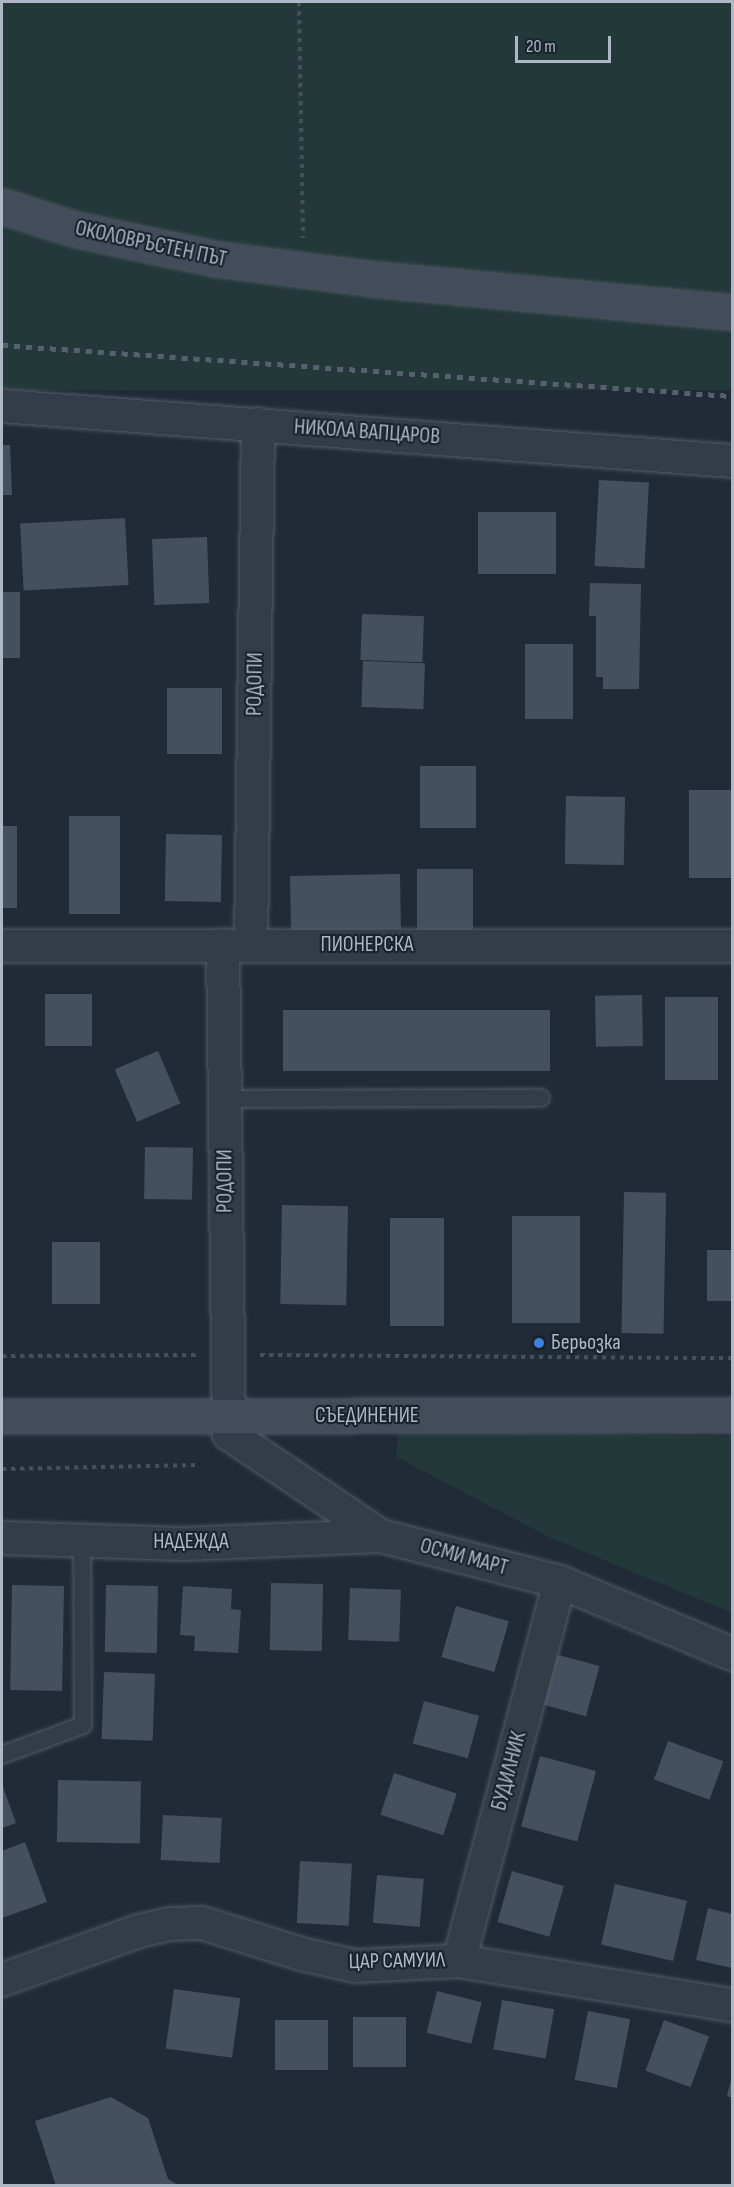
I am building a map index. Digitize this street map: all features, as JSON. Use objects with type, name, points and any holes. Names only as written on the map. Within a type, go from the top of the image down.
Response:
[{"type":"street","name":"ОКОЛОВРЪСТЕН ПЪТ","points":[[2,206],[74,229],[205,257],[303,270]]},
{"type":"street","points":[[303,270],[732,312]]},
{"type":"street","name":"НИКОЛА ВАПЦАРОВ","points":[[2,406],[732,461]]},
{"type":"street","name":"РОДОПИ","points":[[228,1425],[224,1099],[237,945],[258,424]]},
{"type":"street","name":"ПИОНЕРСКА","points":[[2,946],[732,946]]},
{"type":"street","name":"СЪЕДИНЕНИЕ","points":[[2,1416],[194,1413],[228,1425],[732,1415]]},
{"type":"street","name":"ОСМИ МАРТ","points":[[228,1425],[381,1536],[560,1582],[732,1654]]},
{"type":"street","name":"НАДЕЖДА","points":[[2,1538],[82,1538],[183,1544],[381,1536]]},
{"type":"street","name":"БУДИЛНИК","points":[[459,1961],[560,1582]]},
{"type":"street","name":"ЦАР САМУИЛ","points":[[2,1980],[139,1930],[170,1924],[202,1923],[301,1954],[355,1966],[459,1961],[732,2005]]},
{"type":"lane","points":[[224,1099],[541,1098]]},
{"type":"lane","points":[[2,1755],[83,1725],[82,1538]]},
{"type":"path","points":[[298,2],[304,143],[303,270]]},
{"type":"path","points":[[2,1356],[732,1358]]},
{"type":"path","points":[[2,1469],[198,1465]]},
{"type":"green space","points":[[2,2],[732,2],[732,390],[2,390]]},
{"type":"green space","points":[[398,1430],[732,1437],[732,1613],[551,1538],[396,1457]]},
{"type":"building","points":[[2,445],[10,445],[12,495],[2,495]]},
{"type":"building","points":[[599,480],[649,483],[644,568],[594,566]]},
{"type":"building","points":[[478,512],[556,512],[556,574],[478,574]]},
{"type":"building","points":[[125,518],[129,585],[24,590],[20,523]]},
{"type":"building","points":[[207,537],[209,603],[154,605],[152,539]]},
{"type":"building","points":[[590,583],[641,584],[639,689],[603,689],[603,677],[596,677],[596,616],[589,616]]},
{"type":"building","points":[[2,592],[20,592],[20,658],[2,658]]},
{"type":"building","points":[[362,614],[424,616],[422,662],[360,660]]},
{"type":"building","points":[[525,644],[573,644],[573,719],[525,719]]},
{"type":"building","points":[[363,661],[425,663],[423,709],[361,707]]},
{"type":"building","points":[[167,688],[222,688],[222,754],[167,754]]},
{"type":"building","points":[[420,766],[476,766],[476,828],[420,828]]},
{"type":"building","points":[[689,790],[732,790],[732,878],[689,878]]},
{"type":"building","points":[[566,796],[625,797],[624,865],[565,864]]},
{"type":"building","points":[[69,816],[120,816],[120,914],[69,914]]},
{"type":"building","points":[[2,826],[17,826],[17,908],[2,908]]},
{"type":"building","points":[[166,834],[222,835],[221,902],[165,901]]},
{"type":"building","points":[[417,869],[473,869],[473,931],[417,931]]},
{"type":"building","points":[[400,874],[401,929],[291,931],[290,876]]},
{"type":"building","points":[[45,994],[92,994],[92,1046],[45,1046]]},
{"type":"building","points":[[642,995],[643,1046],[596,1047],[595,996]]},
{"type":"building","points":[[665,997],[718,997],[718,1080],[665,1080]]},
{"type":"building","points":[[283,1010],[550,1010],[550,1071],[283,1071]]},
{"type":"building","points":[[158,1051],[180,1103],[137,1122],[115,1069]]},
{"type":"building","points":[[145,1147],[193,1148],[192,1200],[144,1199]]},
{"type":"building","points":[[624,1192],[666,1193],[664,1334],[622,1333]]},
{"type":"building","points":[[282,1205],[348,1206],[346,1305],[280,1304]]},
{"type":"building","points":[[512,1216],[580,1216],[580,1323],[512,1323]]},
{"type":"building","points":[[390,1218],[444,1218],[444,1326],[390,1326]]},
{"type":"building","points":[[52,1242],[100,1242],[100,1304],[52,1304]]},
{"type":"building","points":[[707,1250],[732,1250],[732,1301],[707,1301]]},
{"type":"building","points":[[271,1583],[323,1584],[322,1651],[270,1650]]},
{"type":"building","points":[[12,1585],[64,1586],[62,1691],[10,1690]]},
{"type":"building","points":[[106,1585],[158,1586],[157,1653],[105,1652]]},
{"type":"building","points":[[183,1586],[232,1589],[231,1609],[241,1610],[238,1653],[194,1651],[195,1636],[180,1635]]},
{"type":"building","points":[[350,1588],[401,1590],[399,1642],[348,1640]]},
{"type":"building","points":[[456,1606],[509,1621],[494,1672],[441,1657]]},
{"type":"building","points":[[555,1654],[599,1666],[586,1716],[542,1704]]},
{"type":"building","points":[[104,1672],[155,1674],[153,1741],[102,1739]]},
{"type":"building","points":[[424,1701],[479,1716],[468,1758],[413,1744]]},
{"type":"building","points":[[668,1741],[723,1761],[709,1800],[654,1780]]},
{"type":"building","points":[[540,1756],[596,1771],[577,1842],[521,1827]]},
{"type":"building","points":[[394,1773],[457,1793],[443,1835],[380,1815]]},
{"type":"building","points":[[58,1780],[141,1781],[140,1843],[57,1842]]},
{"type":"building","points":[[2,1784],[16,1823],[2,1828]]},
{"type":"building","points":[[163,1815],[222,1818],[220,1863],[161,1860]]},
{"type":"building","points":[[25,1842],[47,1902],[2,1918],[2,1851]]},
{"type":"building","points":[[300,1861],[352,1864],[349,1926],[297,1923]]},
{"type":"building","points":[[512,1871],[564,1886],[549,1937],[497,1922]]},
{"type":"building","points":[[377,1875],[424,1879],[420,1927],[373,1923]]},
{"type":"building","points":[[615,1884],[687,1901],[673,1961],[601,1944]]},
{"type":"building","points":[[708,1908],[732,1914],[732,1968],[696,1960]]},
{"type":"building","points":[[174,1989],[240,1998],[232,2058],[166,2048]]},
{"type":"building","points":[[437,1991],[482,2002],[471,2044],[427,2033]]},
{"type":"building","points":[[502,2000],[554,2009],[546,2058],[493,2049]]},
{"type":"building","points":[[588,2011],[630,2019],[617,2088],[575,2080]]},
{"type":"building","points":[[353,2017],[406,2017],[406,2067],[353,2067]]},
{"type":"building","points":[[275,2020],[328,2020],[328,2070],[275,2070]]},
{"type":"building","points":[[664,2020],[709,2036],[691,2087],[646,2071]]},
{"type":"building","points":[[732,2076],[732,2098],[727,2096]]},
{"type":"building","points":[[111,2097],[148,2118],[168,2179],[180,2186],[56,2186],[35,2121]]},
{"type":"railway","points":[[2,345],[732,396]]},
{"type":"place","name":"Берьозка","points":[[539,1343]]}]
